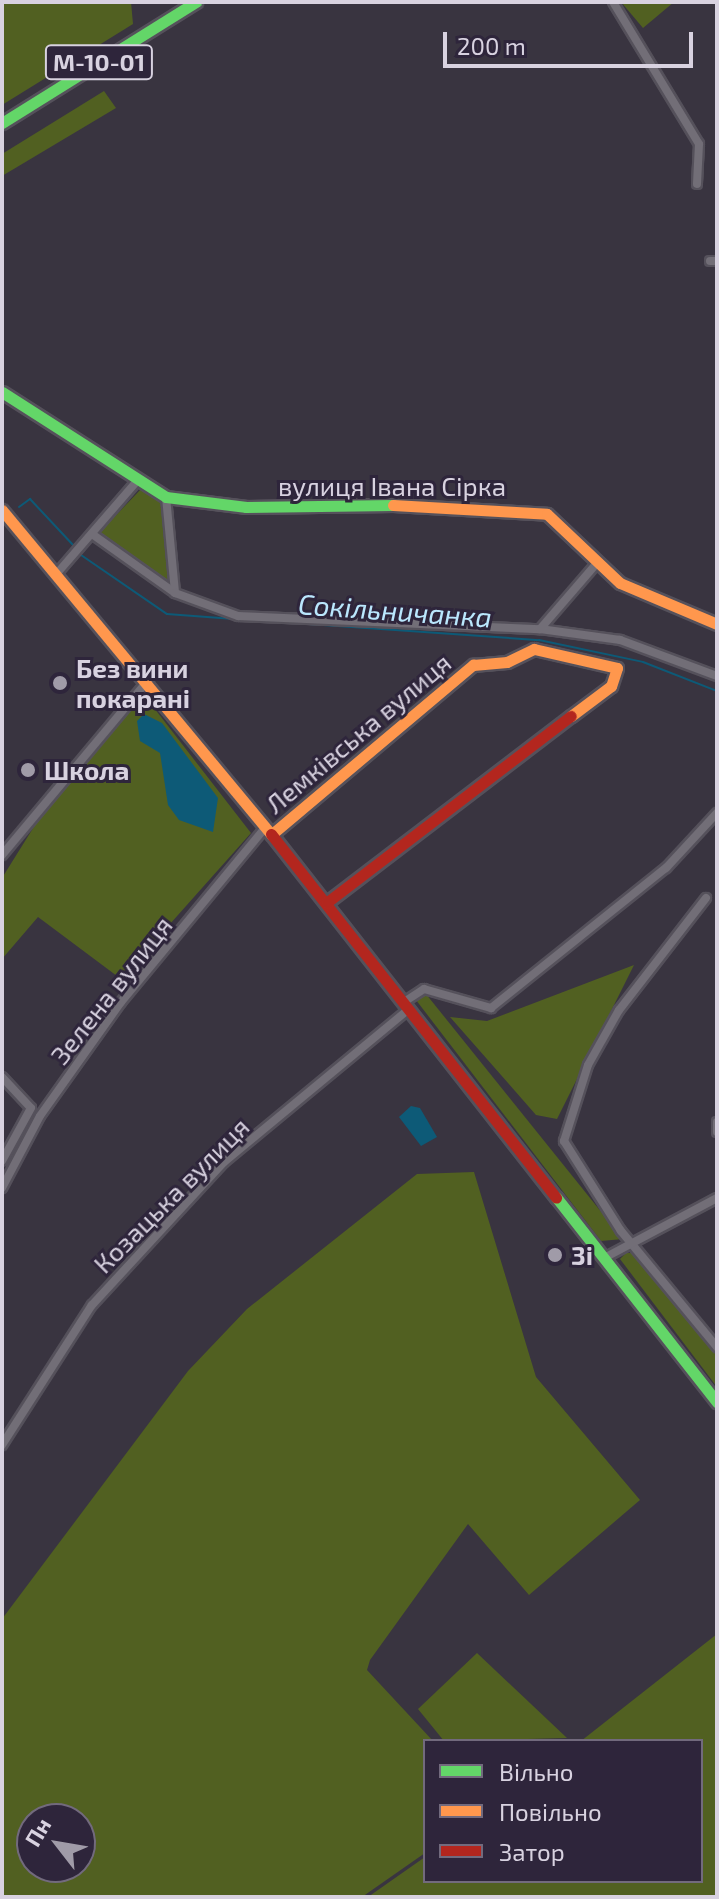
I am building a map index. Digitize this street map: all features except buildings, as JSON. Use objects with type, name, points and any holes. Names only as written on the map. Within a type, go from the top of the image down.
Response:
[{"type":"main road","name":"М-10-01","points":[[2,123],[196,2]]},
{"type":"main road","name":"вулиця Івана Сірка","points":[[2,392],[166,497],[246,507],[528,509],[558,519],[597,563],[620,583],[717,624]]},
{"type":"main road","points":[[2,510],[59,571],[149,679],[717,1402]]},
{"type":"main road","name":"Лемківська вулиця","points":[[269,830],[473,665],[507,662],[534,649],[612,665],[620,672],[611,686],[326,903]]},
{"type":"street","points":[[613,2],[699,144],[697,184]]},
{"type":"street","points":[[59,571],[137,481]]},
{"type":"street","points":[[166,497],[175,593]]},
{"type":"street","points":[[92,534],[175,593],[238,616],[301,623],[540,629],[620,640],[717,676]]},
{"type":"street","points":[[540,629],[597,563]]},
{"type":"street","points":[[2,855],[149,679]]},
{"type":"street","points":[[407,1005],[424,989],[491,1008],[666,868],[717,813]]},
{"type":"street","name":"Зелена вулиця","points":[[2,1188],[40,1116],[121,1002],[269,830]]},
{"type":"street","points":[[706,898],[619,1010],[565,1122],[569,1159],[717,1347]]},
{"type":"street","name":"Козацька вулиця","points":[[2,1445],[92,1305],[224,1162],[407,1005]]},
{"type":"street","points":[[2,1077],[40,1116]]},
{"type":"street","points":[[2,1161],[31,1108]]},
{"type":"street","points":[[717,1122],[717,1132]]},
{"type":"street","points":[[606,1257],[717,1198]]},
{"type":"green space","points":[[2,2],[131,2],[133,24],[2,105]]},
{"type":"green space","points":[[621,2],[674,2],[643,28]]},
{"type":"green space","points":[[104,91],[116,108],[2,176],[2,154]]},
{"type":"green space","points":[[143,487],[162,497],[169,588],[97,535]]},
{"type":"green space","points":[[144,695],[251,833],[121,979],[38,917],[2,959],[2,878],[40,817]]},
{"type":"green space","points":[[634,965],[557,1119],[536,1115],[450,1017],[487,1021]]},
{"type":"green space","points":[[426,994],[623,1239],[601,1241],[416,1000]]},
{"type":"green space","points":[[474,1172],[536,1377],[640,1500],[529,1595],[468,1524],[370,1660],[367,1670],[431,1739],[423,1739],[423,1854],[362,1897],[2,1897],[2,1619],[188,1371],[247,1309],[417,1174]]},
{"type":"green space","points":[[626,1253],[637,1253],[715,1353],[717,1387],[620,1259]]},
{"type":"green space","points":[[717,1634],[717,1897],[368,1897],[423,1858],[423,1883],[703,1883],[703,1739],[584,1739]]},
{"type":"green space","points":[[477,1653],[567,1738],[442,1739],[418,1709]]},
{"type":"water","points":[[144,714],[162,723],[218,798],[213,832],[179,820],[168,805],[160,753],[140,741],[137,721]]},
{"type":"water","points":[[411,1106],[420,1108],[437,1137],[421,1146],[399,1117]]},
{"type":"waterway","points":[[19,507],[30,499],[73,545]]},
{"type":"waterway","name":"Сокільничанка","points":[[81,555],[167,614],[234,619]]},
{"type":"waterway","name":"Сокільничанка","points":[[280,622],[539,640],[643,662],[717,691]]},
{"type":"traffic: fast","points":[[2,123],[196,2]]},
{"type":"traffic: fast","points":[[2,392],[166,497],[246,507],[393,505]]},
{"type":"traffic: fast","points":[[556,1197],[717,1402]]},
{"type":"traffic: slow","points":[[393,505],[547,514],[620,583],[717,624]]},
{"type":"traffic: slow","points":[[2,510],[271,834]]},
{"type":"traffic: slow","points":[[272,834],[473,665],[507,662],[534,649],[617,668],[611,686],[571,716]]},
{"type":"traffic: jam","points":[[326,903],[571,716]]},
{"type":"traffic: jam","points":[[271,834],[556,1197]]},
{"type":"place","name":"Без вини покарані","points":[[60,683]]},
{"type":"place","name":"Школа","points":[[28,770]]},
{"type":"place","name":"3і","points":[[555,1255]]}]
